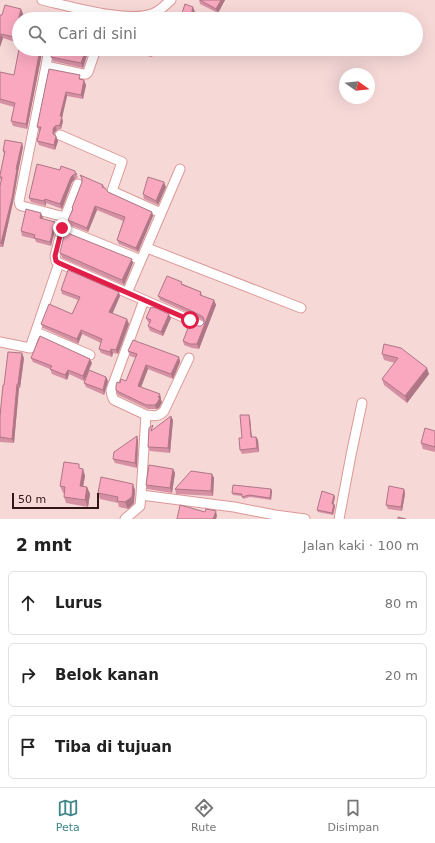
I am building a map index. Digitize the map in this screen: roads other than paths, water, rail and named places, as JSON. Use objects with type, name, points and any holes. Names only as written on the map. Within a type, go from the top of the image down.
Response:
[{"type":"street","points":[[42,0],[89,12]]},
{"type":"street","points":[[156,12],[171,0]]},
{"type":"street","points":[[48,56],[19,201],[20,205],[22,206],[65,217]]},
{"type":"street","points":[[46,66],[86,74],[94,56]]},
{"type":"street","points":[[60,135],[122,162],[112,192],[161,213]]},
{"type":"street","points":[[127,293],[180,169]]},
{"type":"street","points":[[78,184],[65,217],[55,256],[56,261],[190,320],[200,326]]},
{"type":"street","points":[[62,228],[141,260]]},
{"type":"street","points":[[147,248],[301,308]]},
{"type":"street","points":[[0,342],[30,348],[59,263]]},
{"type":"street","points":[[144,300],[111,390],[114,400],[146,415],[156,416],[161,414],[164,411],[190,358]]},
{"type":"street","points":[[36,332],[90,356]]},
{"type":"street","points":[[339,519],[362,403]]},
{"type":"street","points":[[126,519],[140,506],[146,415]]},
{"type":"street","points":[[140,495],[234,506],[275,515],[305,519]]}]
